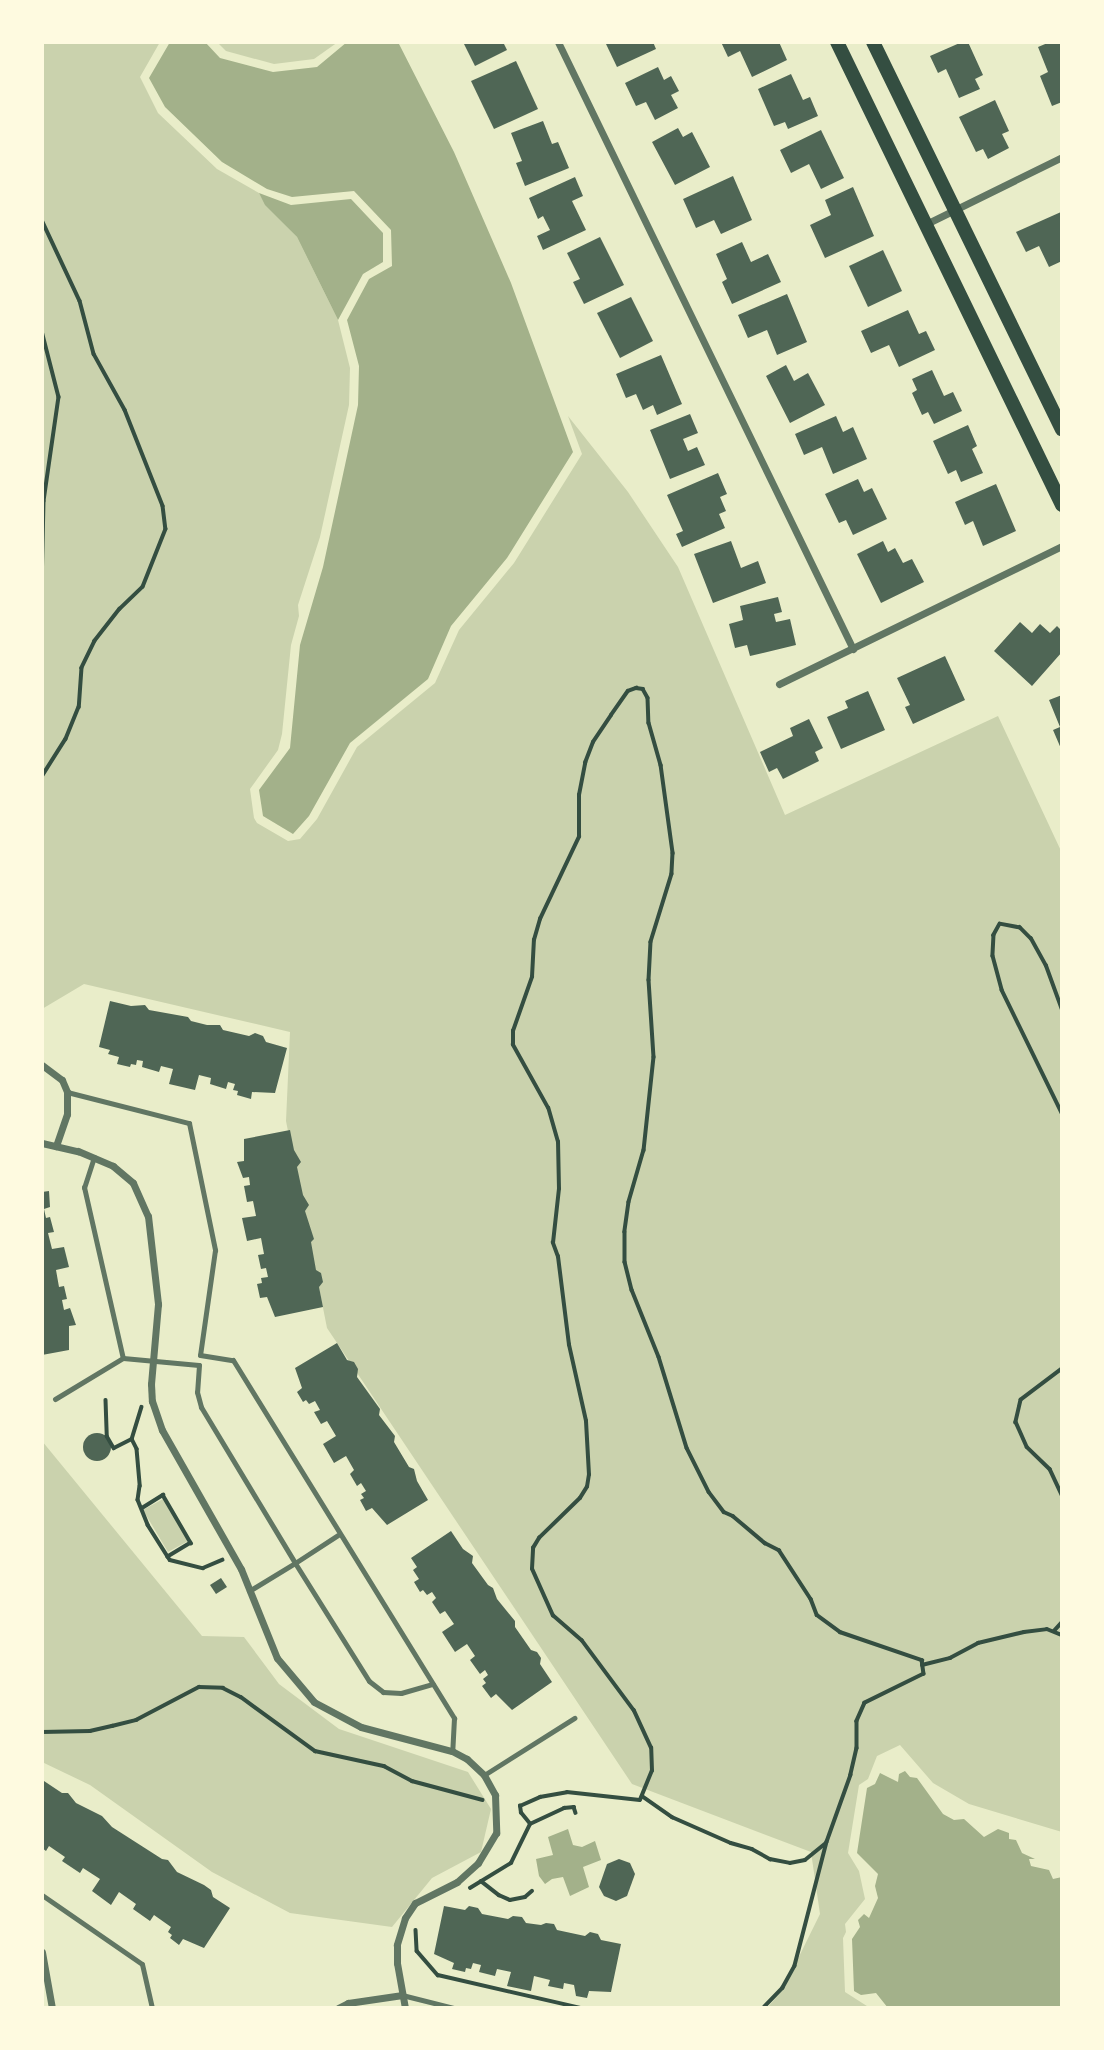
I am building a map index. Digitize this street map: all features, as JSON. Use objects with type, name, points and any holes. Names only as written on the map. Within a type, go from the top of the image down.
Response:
[{"type":"main road","points":[[837,42],[1062,503]]},
{"type":"main road","points":[[873,42],[1062,429]]},
{"type":"street","points":[[558,42],[853,649]]},
{"type":"street","points":[[926,224],[1062,157]]},
{"type":"street","points":[[779,684],[1062,546]]},
{"type":"street","points":[[42,1065],[62,1080],[67,1092],[67,1114],[56,1146]]},
{"type":"street","points":[[42,1143],[94,1157],[113,1167],[133,1183],[148,1216],[158,1304],[152,1360],[153,1403],[162,1430],[234,1555],[277,1658],[314,1702],[361,1727],[452,1751],[467,1759],[484,1775],[495,1802],[496,1833],[478,1863],[457,1882],[415,1903],[405,1918],[397,1945],[405,2008]]},
{"type":"street","points":[[42,1952],[52,2008]]},
{"type":"street","points":[[338,2008],[348,2003],[402,1996]]},
{"type":"lane","points":[[67,1092],[189,1123],[215,1250],[199,1365],[197,1392],[201,1408],[369,1681],[383,1692],[401,1693],[433,1684]]},
{"type":"lane","points":[[94,1157],[84,1187],[123,1358]]},
{"type":"lane","points":[[201,1355],[233,1360],[338,1535],[454,1718],[456,1733],[452,1751]]},
{"type":"lane","points":[[55,1399],[123,1358],[199,1365]]},
{"type":"lane","points":[[249,1591],[338,1535]]},
{"type":"lane","points":[[484,1775],[574,1718]]},
{"type":"lane","points":[[42,1895],[142,1964],[152,2008]]},
{"type":"lane","points":[[402,1996],[454,2008]]},
{"type":"path","points":[[42,220],[80,301],[94,354],[125,410],[163,506],[166,529],[143,587],[120,609],[95,641],[82,668],[79,707],[66,739],[42,777]]},
{"type":"path","points":[[42,331],[59,397],[44,500],[42,590]]},
{"type":"path","points":[[530,1824],[520,1806],[540,1797],[567,1792],[640,1800],[652,1771],[651,1748],[619,1688],[582,1642],[553,1616],[532,1569],[533,1548],[539,1538],[580,1498],[587,1488],[589,1475],[586,1421],[569,1345],[566,1305],[553,1243],[559,1189],[558,1142],[548,1108],[513,1045],[513,1031],[533,977],[534,940],[540,919],[579,837],[579,795],[585,764],[593,742],[611,715],[628,691],[636,688],[643,690],[648,698],[649,723],[661,765],[673,853],[672,874],[651,942],[653,1079],[644,1150],[629,1202],[625,1232],[625,1262],[632,1290],[659,1357],[687,1448],[709,1492],[724,1512],[733,1516],[765,1543],[779,1550],[811,1599],[817,1615],[840,1632],[922,1660],[924,1674],[865,1703],[857,1721],[857,1748],[851,1775],[827,1842],[795,1966],[783,1988],[764,2008]]},
{"type":"path","points":[[1062,1010],[1046,966],[1031,939],[1020,928],[1000,924],[994,935],[993,956],[1002,990],[1062,1113]]},
{"type":"path","points":[[1062,1369],[1021,1400],[1016,1422],[1023,1440],[1050,1469],[1062,1495]]},
{"type":"path","points":[[106,1400],[107,1436],[114,1448],[132,1439]]},
{"type":"path","points":[[153,1403],[142,1406],[139,1411],[132,1439],[137,1449],[141,1509],[168,1557],[178,1563],[203,1568],[234,1555]]},
{"type":"path","points":[[141,1509],[163,1496],[191,1543],[168,1557]]},
{"type":"path","points":[[1053,1631],[1062,1622]]},
{"type":"path","points":[[922,1665],[950,1658],[978,1643],[1047,1629],[1062,1635]]},
{"type":"path","points":[[42,1732],[90,1731],[112,1726],[136,1720],[198,1687],[223,1688],[241,1697],[315,1751],[384,1766],[411,1781],[456,1795],[495,1802]]},
{"type":"path","points":[[642,1797],[672,1817],[752,1849],[771,1860],[790,1863],[805,1860],[827,1842]]},
{"type":"path","points":[[461,1893],[511,1863],[530,1824],[564,1808],[574,1807],[576,1814]]},
{"type":"path","points":[[481,1881],[510,1900],[525,1897],[532,1891]]},
{"type":"path","points":[[416,1927],[417,1951],[438,1975],[581,2008]]},
{"type":"shaded area","points":[[42,42],[160,42],[140,77],[158,113],[217,169],[259,193],[266,205],[297,237],[338,320],[350,368],[349,405],[320,537],[298,605],[299,616],[291,645],[278,750],[250,789],[257,823],[288,841],[300,839],[317,819],[357,747],[435,683],[459,630],[514,563],[582,454],[568,416],[628,492],[678,567],[785,815],[998,716],[1062,853],[1062,1832],[969,1804],[933,1783],[900,1745],[877,1756],[868,1779],[859,1785],[848,1853],[859,1871],[865,1899],[845,1924],[846,1932],[843,1938],[845,1992],[870,2008],[767,2008],[782,1991],[820,1914],[811,1852],[632,1784],[327,1328],[286,1121],[290,1032],[84,984],[42,1009]]},
{"type":"shaded area","points":[[170,42],[205,42],[220,58],[273,72],[317,67],[347,42],[398,42],[454,152],[511,283],[573,452],[507,558],[451,626],[428,679],[350,743],[309,816],[293,834],[263,816],[259,790],[290,748],[300,645],[323,567],[358,405],[359,366],[347,320],[369,279],[392,266],[391,230],[354,191],[292,197],[267,189],[222,162],[165,107],[149,78]]},
{"type":"shaded area","points":[[217,42],[338,42],[314,59],[274,64],[226,51]]},
{"type":"shaded area","points":[[259,193],[291,205],[351,199],[383,233],[383,262],[363,274],[338,320],[297,237],[265,205]]},
{"type":"shaded area","points":[[42,1441],[202,1636],[244,1637],[279,1684],[339,1729],[468,1772],[491,1809],[481,1852],[432,1878],[392,1927],[290,1913],[212,1872],[90,1785],[42,1762]]},
{"type":"shaded area","points":[[163,1499],[188,1541],[168,1552],[143,1510]]},
{"type":"shaded area","points":[[905,1771],[910,1777],[917,1778],[943,1814],[954,1820],[964,1819],[984,1837],[998,1829],[1009,1833],[1009,1839],[1016,1840],[1022,1853],[1035,1859],[1029,1859],[1031,1866],[1049,1870],[1053,1879],[1062,1877],[1062,2008],[888,2008],[876,1993],[861,1995],[854,1991],[852,1939],[860,1927],[858,1920],[864,1914],[869,1918],[878,1898],[875,1886],[878,1874],[857,1853],[867,1788],[875,1784],[880,1773],[898,1782],[899,1774]]},
{"type":"shaded area","points":[[568,1829],[573,1845],[582,1847],[595,1841],[601,1860],[583,1867],[589,1887],[570,1896],[563,1877],[552,1879],[545,1884],[539,1876],[536,1859],[553,1855],[548,1837]]},
{"type":"building","points":[[463,42],[503,42],[507,50],[475,66]]},
{"type":"building","points":[[653,42],[656,49],[617,67],[606,44]]},
{"type":"building","points":[[721,42],[779,42],[787,60],[752,77],[740,51],[728,57]]},
{"type":"building","points":[[968,42],[983,75],[975,79],[980,89],[959,98],[946,69],[938,73],[930,56]]},
{"type":"building","points":[[1050,42],[1062,42],[1062,102],[1052,106],[1040,76],[1048,72],[1038,47]]},
{"type":"building","points":[[516,61],[538,109],[494,129],[471,81]]},
{"type":"building","points":[[658,67],[664,80],[671,76],[679,91],[671,95],[678,108],[655,120],[646,102],[636,106],[625,83]]},
{"type":"building","points":[[791,74],[803,100],[810,97],[818,116],[788,129],[785,122],[774,126],[758,89]]},
{"type":"building","points":[[995,100],[1009,131],[1002,134],[1009,148],[988,159],[983,149],[976,152],[959,117]]},
{"type":"building","points":[[543,121],[552,144],[558,142],[569,168],[525,186],[516,163],[522,161],[511,133]]},
{"type":"building","points":[[678,128],[683,137],[692,132],[710,167],[675,185],[652,142]]},
{"type":"building","points":[[821,130],[844,178],[821,189],[809,164],[791,173],[780,150]]},
{"type":"building","points":[[733,176],[752,220],[721,234],[714,220],[696,228],[683,199]]},
{"type":"building","points":[[575,177],[583,196],[572,201],[586,230],[543,250],[537,236],[550,230],[543,216],[538,219],[529,198]]},
{"type":"building","points":[[853,187],[874,236],[825,258],[810,225],[831,215],[825,200]]},
{"type":"building","points":[[1061,212],[1062,261],[1049,267],[1039,246],[1026,252],[1016,232]]},
{"type":"building","points":[[600,237],[624,285],[584,304],[573,282],[580,279],[567,253]]},
{"type":"building","points":[[742,242],[751,262],[768,254],[781,282],[732,304],[722,282],[727,279],[716,254]]},
{"type":"building","points":[[883,250],[902,291],[868,307],[849,266]]},
{"type":"building","points":[[787,294],[807,342],[777,355],[767,330],[748,338],[738,315]]},
{"type":"building","points":[[631,297],[653,341],[620,358],[597,313]]},
{"type":"building","points":[[908,310],[919,334],[926,331],[935,350],[899,367],[889,345],[871,353],[861,331]]},
{"type":"building","points":[[661,355],[682,404],[657,415],[653,405],[643,410],[636,394],[626,398],[616,374]]},
{"type":"building","points":[[786,365],[794,381],[808,373],[825,405],[790,423],[766,376]]},
{"type":"building","points":[[932,370],[944,396],[953,392],[962,411],[934,424],[928,412],[922,415],[912,393],[917,390],[912,379]]},
{"type":"building","points":[[690,414],[698,433],[683,439],[688,451],[697,447],[705,465],[670,479],[650,430]]},
{"type":"building","points":[[836,416],[843,432],[853,427],[867,459],[833,474],[822,447],[804,455],[795,434]]},
{"type":"building","points":[[968,425],[977,446],[972,449],[983,473],[961,482],[956,470],[948,474],[933,441]]},
{"type":"building","points":[[718,473],[727,494],[720,497],[726,511],[719,514],[725,528],[682,547],[676,534],[683,531],[667,495]]},
{"type":"building","points":[[858,479],[864,492],[872,488],[887,519],[853,535],[846,520],[839,523],[825,494]]},
{"type":"building","points":[[996,484],[1016,531],[983,546],[973,521],[965,525],[955,502]]},
{"type":"building","points":[[731,541],[741,568],[758,561],[766,583],[713,603],[694,554]]},
{"type":"building","points":[[883,541],[888,552],[895,548],[903,563],[912,559],[924,582],[881,603],[857,554]]},
{"type":"building","points":[[778,597],[782,612],[774,614],[776,622],[790,619],[796,645],[750,656],[747,645],[735,648],[729,624],[743,620],[740,606]]},
{"type":"building","points":[[1020,622],[1032,633],[1040,624],[1050,633],[1057,626],[1062,631],[1062,652],[1032,686],[994,651]]},
{"type":"building","points":[[945,656],[965,700],[913,724],[905,707],[910,705],[897,678]]},
{"type":"building","points":[[868,691],[885,730],[841,749],[827,717],[848,708],[845,701]]},
{"type":"building","points":[[1062,695],[1062,751],[1053,730],[1060,727],[1049,700]]},
{"type":"building","points":[[809,719],[823,748],[815,752],[819,761],[783,779],[777,768],[769,772],[760,752],[793,736],[790,728]]},
{"type":"building","points":[[110,1001],[131,1006],[145,1005],[149,1010],[188,1017],[191,1021],[207,1025],[220,1025],[223,1030],[249,1036],[255,1033],[263,1036],[266,1042],[287,1048],[275,1093],[252,1092],[251,1099],[237,1095],[238,1091],[233,1090],[235,1084],[228,1082],[226,1089],[210,1084],[211,1078],[199,1075],[195,1090],[169,1084],[173,1069],[161,1066],[159,1072],[142,1067],[143,1061],[137,1060],[136,1065],[131,1064],[130,1067],[117,1064],[119,1057],[108,1054],[110,1050],[99,1047]]},
{"type":"building","points":[[290,1130],[294,1150],[301,1162],[297,1167],[303,1195],[309,1205],[305,1211],[314,1239],[311,1242],[316,1270],[321,1273],[323,1282],[319,1287],[323,1307],[275,1317],[267,1297],[260,1298],[257,1284],[262,1283],[261,1278],[268,1277],[266,1268],[261,1269],[258,1255],[264,1254],[261,1238],[247,1241],[242,1218],[256,1216],[253,1201],[247,1202],[244,1186],[250,1185],[249,1177],[243,1178],[237,1162],[244,1161],[244,1139]]},
{"type":"building","points":[[49,1191],[50,1207],[44,1209],[46,1218],[50,1217],[54,1232],[48,1233],[52,1249],[64,1247],[69,1267],[56,1270],[59,1287],[64,1286],[67,1299],[62,1300],[64,1310],[70,1308],[76,1325],[69,1326],[69,1350],[42,1355],[42,1192]]},
{"type":"building","points":[[337,1343],[347,1360],[354,1362],[358,1369],[357,1377],[380,1409],[379,1415],[395,1436],[394,1442],[409,1467],[414,1469],[417,1481],[428,1500],[387,1525],[372,1508],[366,1511],[360,1500],[364,1498],[361,1494],[366,1491],[361,1483],[357,1486],[350,1474],[354,1470],[346,1456],[334,1463],[323,1444],[336,1436],[327,1421],[321,1424],[314,1412],[320,1410],[315,1401],[309,1404],[306,1400],[303,1402],[297,1392],[302,1388],[295,1368]]},
{"type":"building","points":[[97,1433],[107,1437],[111,1447],[107,1457],[97,1461],[87,1457],[83,1447],[87,1437]]},
{"type":"building","points":[[451,1531],[463,1549],[473,1556],[472,1563],[493,1588],[497,1599],[515,1621],[515,1627],[531,1650],[537,1652],[541,1658],[540,1664],[552,1682],[512,1710],[496,1694],[491,1698],[482,1686],[486,1683],[483,1679],[488,1675],[485,1670],[480,1674],[470,1660],[475,1656],[467,1644],[455,1652],[442,1632],[454,1624],[445,1611],[440,1614],[432,1602],[436,1598],[432,1592],[427,1595],[423,1590],[420,1592],[414,1582],[419,1579],[413,1570],[417,1567],[411,1558]]},
{"type":"building","points":[[221,1578],[227,1587],[216,1594],[210,1585]]},
{"type":"building","points":[[44,1781],[62,1793],[68,1793],[76,1803],[102,1816],[112,1827],[162,1859],[168,1860],[177,1872],[204,1885],[211,1890],[213,1897],[230,1908],[204,1948],[183,1939],[179,1945],[170,1938],[172,1935],[168,1932],[171,1927],[154,1915],[150,1921],[133,1909],[136,1904],[119,1892],[111,1905],[92,1891],[100,1879],[83,1868],[80,1873],[62,1861],[65,1857],[49,1846],[46,1851],[42,1848]]},
{"type":"building","points":[[619,1859],[630,1863],[635,1874],[627,1896],[616,1901],[604,1896],[599,1887],[607,1864]]},
{"type":"building","points":[[444,1906],[465,1910],[469,1906],[478,1908],[482,1914],[508,1919],[513,1916],[522,1917],[526,1923],[554,1924],[557,1930],[585,1936],[590,1932],[598,1934],[601,1940],[621,1944],[611,1992],[589,1991],[587,1998],[576,1996],[574,1985],[564,1983],[563,1989],[548,1986],[550,1980],[534,1976],[531,1991],[507,1986],[511,1972],[497,1969],[495,1976],[479,1972],[481,1965],[473,1963],[471,1969],[466,1968],[465,1972],[452,1969],[454,1963],[434,1954]]}]
